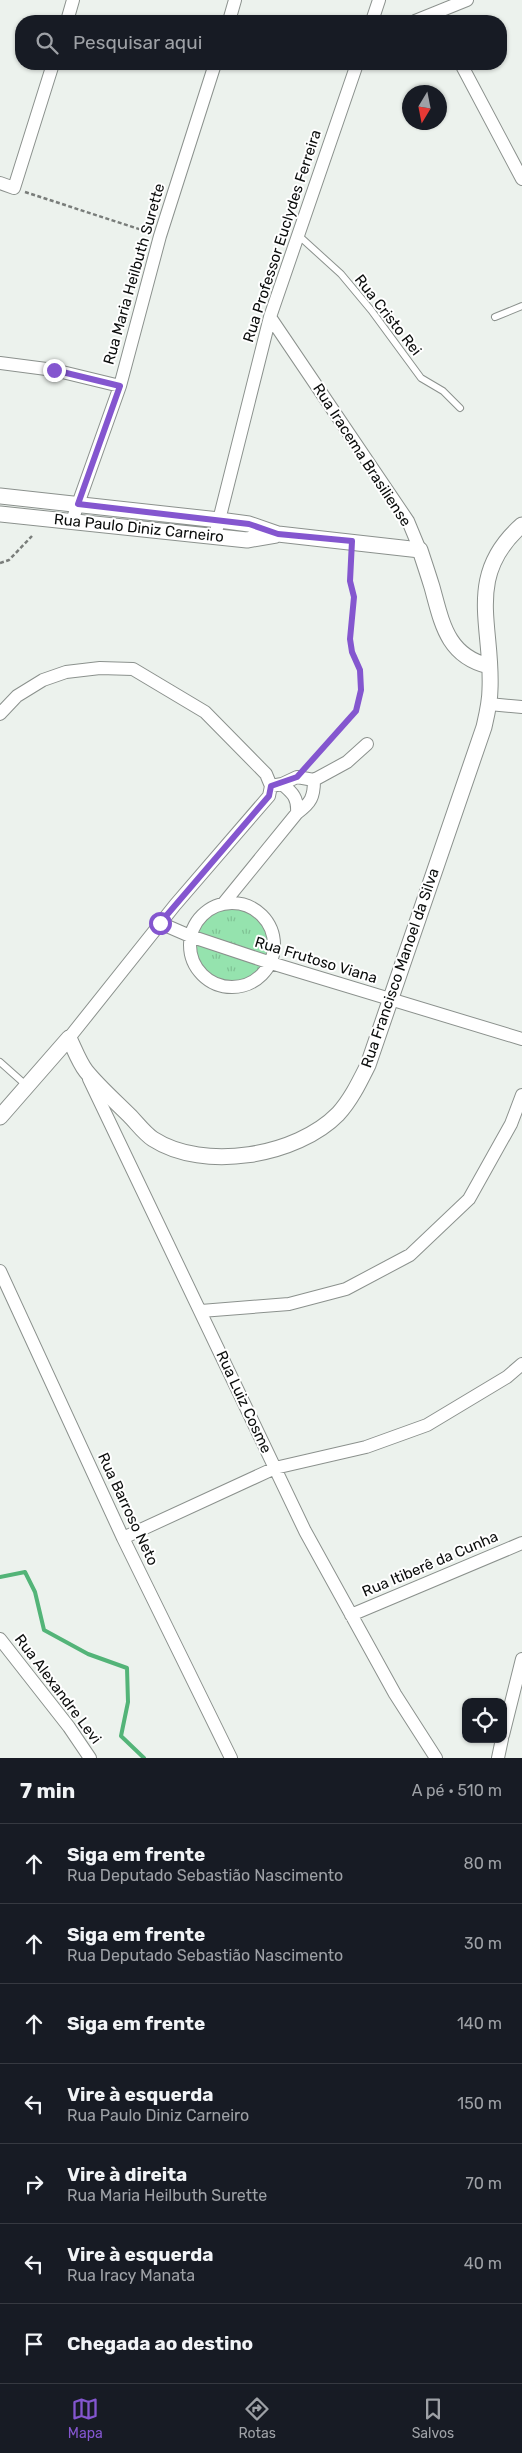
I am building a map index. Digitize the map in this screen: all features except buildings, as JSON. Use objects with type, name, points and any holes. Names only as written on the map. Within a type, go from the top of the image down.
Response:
[{"type":"street","points":[[69,15],[73,0]]},
{"type":"street","points":[[231,15],[236,0]]},
{"type":"street","points":[[374,15],[379,0]]},
{"type":"street","points":[[441,15],[467,0]]},
{"type":"street","points":[[0,183],[14,188],[51,70]]},
{"type":"street","name":"Rua Maria Heilbuth Surette","points":[[72,521],[120,386],[160,236],[213,70]]},
{"type":"street","name":"Rua Professor Euclydes Ferreira","points":[[215,536],[270,316],[355,70]]},
{"type":"street","points":[[464,70],[522,179]]},
{"type":"street","name":"Rua Iracema Brasiliense","points":[[270,316],[408,521],[420,550],[445,634],[466,657],[477,663],[489,666]]},
{"type":"street","points":[[0,363],[54,370],[120,386]]},
{"type":"street","name":"Rua Paulo Diniz Carneiro","points":[[0,496],[219,520],[249,524],[278,534],[420,550]]},
{"type":"street","name":"Rua Paulo Diniz Carneiro","points":[[0,514],[247,540],[278,534]]},
{"type":"street","name":"Rua Francisco Manoel da Silva","points":[[85,1070],[152,1139],[174,1149],[197,1155],[217,1156],[264,1152],[296,1142],[338,1114],[354,1092],[368,1065],[484,727],[489,704],[489,666],[484,617],[485,593],[490,570],[519,534]]},
{"type":"street","points":[[0,714],[17,696],[43,680],[66,672],[100,668],[133,669],[205,712],[257,763],[276,785],[294,794],[298,804],[297,813]]},
{"type":"street","points":[[489,704],[522,707]]},
{"type":"street","points":[[0,1117],[69,1038],[160,923],[269,796],[276,785],[297,777],[314,780],[347,762],[367,744]]},
{"type":"street","points":[[222,904],[242,904],[260,913],[272,928],[276,948],[271,963],[257,980],[239,987],[220,986],[203,976],[197,969],[190,952],[190,936],[197,922],[208,911],[222,904],[297,813],[311,803],[314,793],[314,780]]},
{"type":"street","name":"Rua Frutoso Viana","points":[[160,923],[190,936],[271,963],[522,1039]]},
{"type":"street","name":"Rua Luiz Cosme","points":[[69,1038],[305,1531],[395,1694],[436,1758]]},
{"type":"street","points":[[201,1311],[289,1304],[346,1290],[410,1255],[468,1199],[511,1124],[522,1095]]},
{"type":"street","name":"Rua Barroso Neto","points":[[0,1271],[123,1538],[231,1758]]},
{"type":"street","points":[[123,1538],[275,1468],[366,1447],[427,1425],[507,1377],[522,1364]]},
{"type":"street","name":"Rua Itiberê da Cunha","points":[[351,1615],[522,1543]]},
{"type":"street","name":"Rua Alexandre Levi","points":[[0,1639],[90,1758]]},
{"type":"street","points":[[507,1719],[522,1659]]},
{"type":"street","points":[[498,1758],[501,1743]]},
{"type":"lane","name":"Rua Cristo Rei","points":[[298,235],[341,274],[371,310],[421,378],[443,391],[460,408]]},
{"type":"lane","points":[[495,317],[522,306]]},
{"type":"lane","points":[[0,1062],[27,1086]]},
{"type":"path","points":[[14,188],[160,236]]},
{"type":"path","points":[[0,563],[8,560],[32,536]]},
{"type":"path","points":[[297,777],[356,711],[361,690],[360,670],[352,652],[350,639],[354,597],[350,581],[352,541]]},
{"type":"green space","points":[[232,903],[248,906],[262,915],[271,929],[274,945],[271,961],[262,975],[248,984],[232,987],[216,984],[202,975],[193,961],[190,945],[193,929],[202,915],[216,906]]},
{"type":"waterway","points":[[0,1577],[25,1572],[35,1592],[44,1630],[88,1654],[127,1668],[128,1702],[121,1736],[144,1758]]},
{"type":"route","points":[[54,370],[120,386],[78,504],[249,524],[278,534],[352,541],[350,581],[354,597],[350,639],[352,652],[360,670],[361,690],[356,711],[297,777],[282,784],[271,786],[269,796],[160,923]]}]
